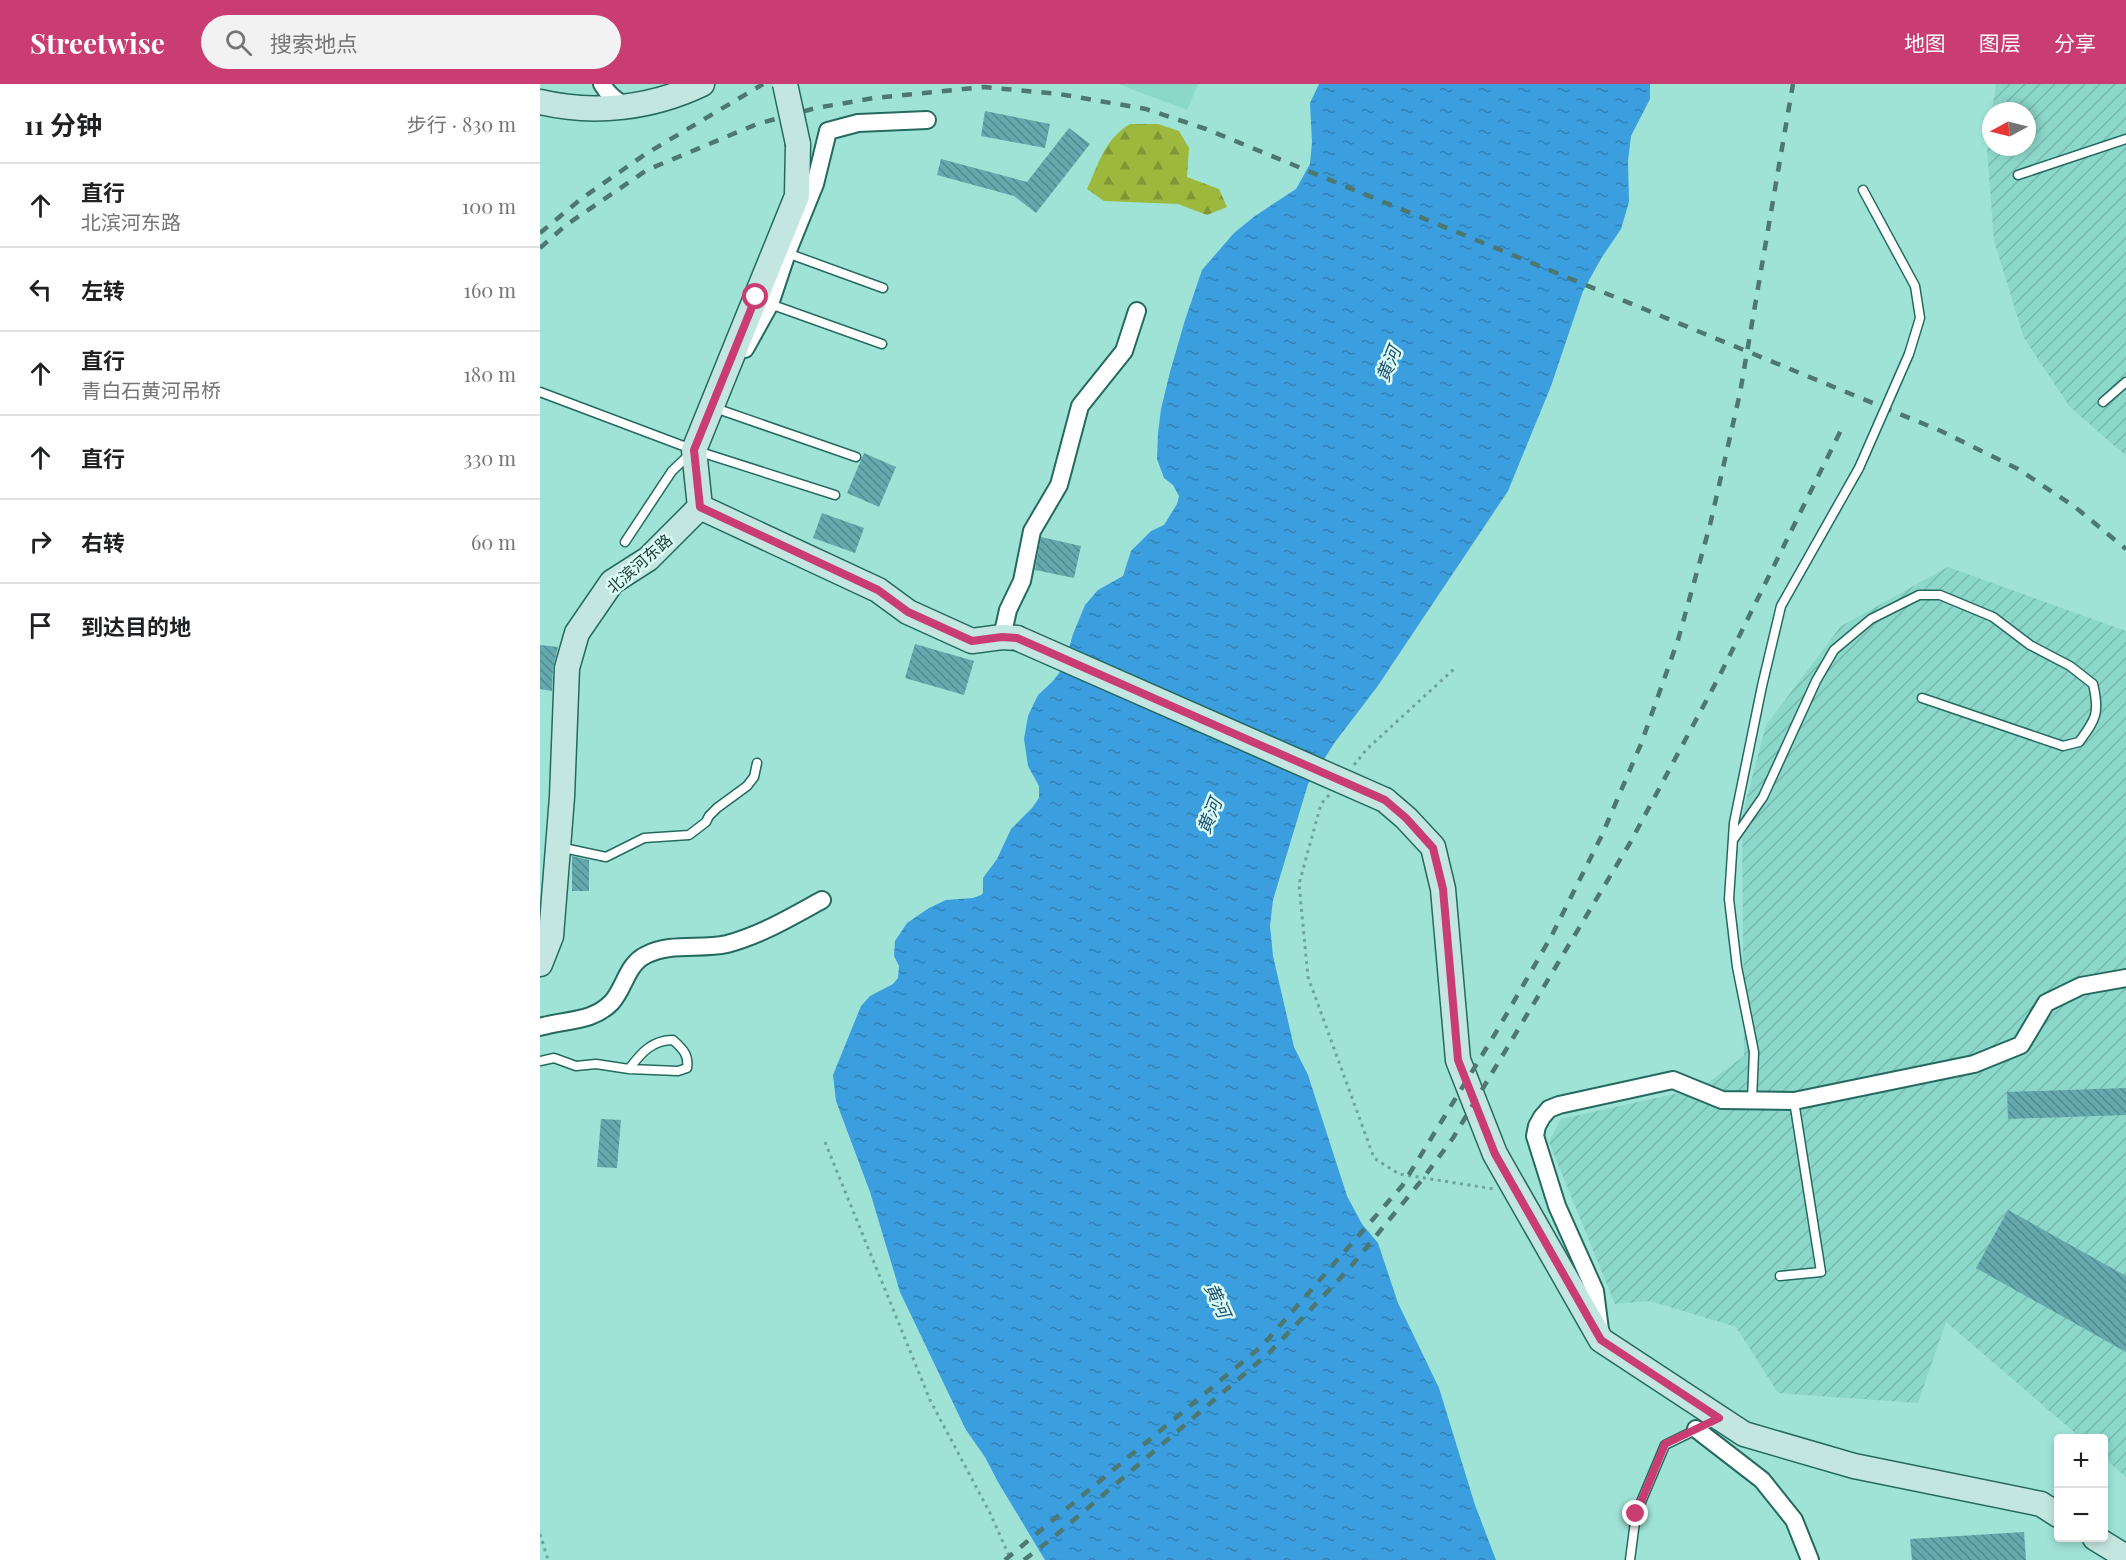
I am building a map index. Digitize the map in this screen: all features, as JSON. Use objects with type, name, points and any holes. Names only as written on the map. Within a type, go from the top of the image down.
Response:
[{"type":"street","points":[[602,84],[616,101],[628,107]]},
{"type":"street","points":[[540,102],[580,109],[628,107],[675,95],[702,84]]},
{"type":"street","points":[[785,84],[798,144],[797,196],[694,450],[700,507],[878,590],[908,612],[972,641],[1010,638],[1385,800],[1406,818],[1433,848],[1443,889],[1458,1060],[1495,1154],[1601,1340],[1744,1434],[1854,1466],[2041,1504],[2054,1512]]},
{"type":"street","points":[[733,354],[745,348],[770,304],[814,184],[828,131],[858,123],[927,120]]},
{"type":"street","points":[[1010,638],[1008,610],[1022,581],[1032,531],[1059,485],[1080,406],[1124,351],[1137,312]]},
{"type":"street","name":"北滨河东路","points":[[540,964],[551,936],[562,797],[567,668],[577,633],[612,582],[648,559],[700,507]]},
{"type":"street","points":[[540,1027],[573,1022],[593,1015],[611,1003],[623,986],[631,967],[645,955],[667,948],[725,944],[769,930],[822,900]]},
{"type":"street","points":[[1601,1340],[1594,1291],[1557,1206],[1537,1147],[1535,1136],[1537,1126],[1550,1109],[1559,1105],[1673,1080],[1722,1100],[1794,1101],[1974,1064],[2021,1045],[2046,1004],[2081,986],[2126,978]]},
{"type":"street","points":[[1696,1429],[1762,1480],[1794,1520],[1810,1560]]},
{"type":"street","points":[[2102,1542],[2126,1557]]},
{"type":"lane","points":[[2018,175],[2126,139]]},
{"type":"lane","points":[[1752,1101],[1754,1052],[1737,966],[1730,899],[1736,811],[1762,686],[1782,606],[1859,468],[1909,354],[1920,318],[1915,286],[1863,190]]},
{"type":"lane","points":[[787,253],[883,288]]},
{"type":"lane","points":[[770,304],[882,344]]},
{"type":"lane","points":[[2103,402],[2126,382]]},
{"type":"lane","points":[[540,392],[694,450],[835,495]]},
{"type":"lane","points":[[712,407],[856,457]]},
{"type":"lane","points":[[625,542],[672,471],[694,450]]},
{"type":"lane","points":[[1733,840],[1763,796],[1816,681],[1834,650],[1871,618],[1919,595],[1940,595],[1993,617],[2031,645],[2070,666],[2093,684],[2098,703],[2094,722],[2079,742],[2063,746],[1922,698]]},
{"type":"lane","points":[[558,847],[606,857],[644,838],[689,835],[706,822],[717,808],[747,786],[754,777],[757,763]]},
{"type":"lane","points":[[540,1061],[554,1058],[576,1066],[596,1064],[628,1069],[678,1071],[687,1068],[688,1059],[683,1048],[673,1040],[663,1040],[650,1046],[628,1069]]},
{"type":"lane","points":[[1780,1276],[1821,1272],[1794,1101]]},
{"type":"lane","points":[[1630,1560],[1636,1514],[1665,1444],[1719,1418]]},
{"type":"path","points":[[1352,767],[1367,749],[1454,669]]},
{"type":"path","points":[[1329,795],[1321,804],[1299,884],[1308,977],[1374,1158],[1399,1174],[1517,1192]]},
{"type":"path","points":[[825,1142],[930,1400],[990,1513],[1011,1560]]},
{"type":"path","points":[[540,1534],[548,1560]]},
{"type":"shaded area","points":[[1118,84],[1198,84],[1187,110]]},
{"type":"shaded area","points":[[1996,84],[2126,84],[2126,456],[2070,407],[2024,338],[1994,241],[1988,156],[2036,156],[2036,102],[1993,102]]},
{"type":"shaded area","points":[[1948,567],[2126,631],[2126,1477],[2108,1461],[2108,1434],[2076,1434],[1946,1322],[1918,1403],[1778,1393],[1736,1327],[1650,1301],[1615,1304],[1549,1142],[1561,1119],[1701,1088],[1744,1056],[1742,816],[1766,725],[1841,626]]},
{"type":"green space","points":[[1130,124],[1158,124],[1179,131],[1189,148],[1187,177],[1219,189],[1227,207],[1207,215],[1178,204],[1104,201],[1087,189],[1108,145],[1121,130]]},
{"type":"water","name":"黄河","points":[[1319,84],[1650,84],[1650,99],[1631,136],[1628,161],[1629,202],[1621,229],[1583,291],[1551,386],[1508,491],[1377,687],[1335,742],[1308,784],[1273,900],[1270,926],[1273,956],[1294,1047],[1308,1075],[1347,1196],[1362,1224],[1378,1243],[1398,1303],[1439,1388],[1475,1505],[1496,1560],[1045,1560],[985,1457],[966,1430],[900,1292],[870,1192],[836,1101],[833,1075],[861,1006],[870,996],[893,984],[898,978],[899,966],[894,956],[895,941],[907,923],[946,900],[973,898],[981,895],[983,878],[997,859],[1011,829],[1039,798],[1039,786],[1028,766],[1024,739],[1028,716],[1038,695],[1064,667],[1073,634],[1085,605],[1098,590],[1123,576],[1131,551],[1151,531],[1164,525],[1177,504],[1179,496],[1173,485],[1164,478],[1157,459],[1158,433],[1170,372],[1202,270],[1234,233],[1296,189],[1310,164],[1312,142],[1310,103]]},
{"type":"building","points":[[985,111],[1050,124],[1045,148],[981,136]]},
{"type":"building","points":[[1069,128],[1090,144],[1036,213],[1014,196],[937,175],[941,159],[1027,182]]},
{"type":"building","points":[[864,453],[896,467],[879,507],[847,493]]},
{"type":"building","points":[[822,513],[864,528],[855,553],[813,538]]},
{"type":"building","points":[[1041,537],[1081,546],[1074,578],[1035,570]]},
{"type":"building","points":[[915,644],[974,661],[964,695],[905,678]]},
{"type":"building","points":[[540,645],[558,647],[553,667],[552,691],[540,689]]},
{"type":"building","points":[[572,856],[589,860],[589,891],[572,891]]},
{"type":"building","points":[[2126,1088],[2126,1115],[2008,1119],[2007,1092]]},
{"type":"building","points":[[601,1119],[621,1120],[617,1168],[597,1167]]},
{"type":"building","points":[[2008,1210],[2126,1276],[2126,1352],[1976,1268]]},
{"type":"building","points":[[2024,1532],[2026,1560],[1912,1560],[1910,1539]]},
{"type":"railway","points":[[540,233],[581,199],[644,155],[763,84]]},
{"type":"railway","points":[[1005,1560],[1263,1345],[1402,1186],[1498,1029],[1552,935],[1602,835],[1641,744],[1678,640],[1710,525],[1740,393],[1793,84]]},
{"type":"railway","points":[[540,248],[566,225],[647,170],[757,124],[816,108],[874,98],[984,87],[1059,94],[1146,109],[1206,129],[1941,431],[2018,469],[2075,507],[2126,549]]},
{"type":"railway","points":[[1024,1560],[1269,1353],[1348,1270],[1453,1138],[1630,843],[1720,675],[1843,426]]},
{"type":"route","points":[[756,297],[694,450],[700,507],[878,590],[908,612],[972,641],[1002,637],[1017,638],[1385,800],[1406,818],[1433,848],[1443,889],[1458,1060],[1495,1154],[1601,1340],[1719,1418],[1665,1444],[1636,1514]]}]
